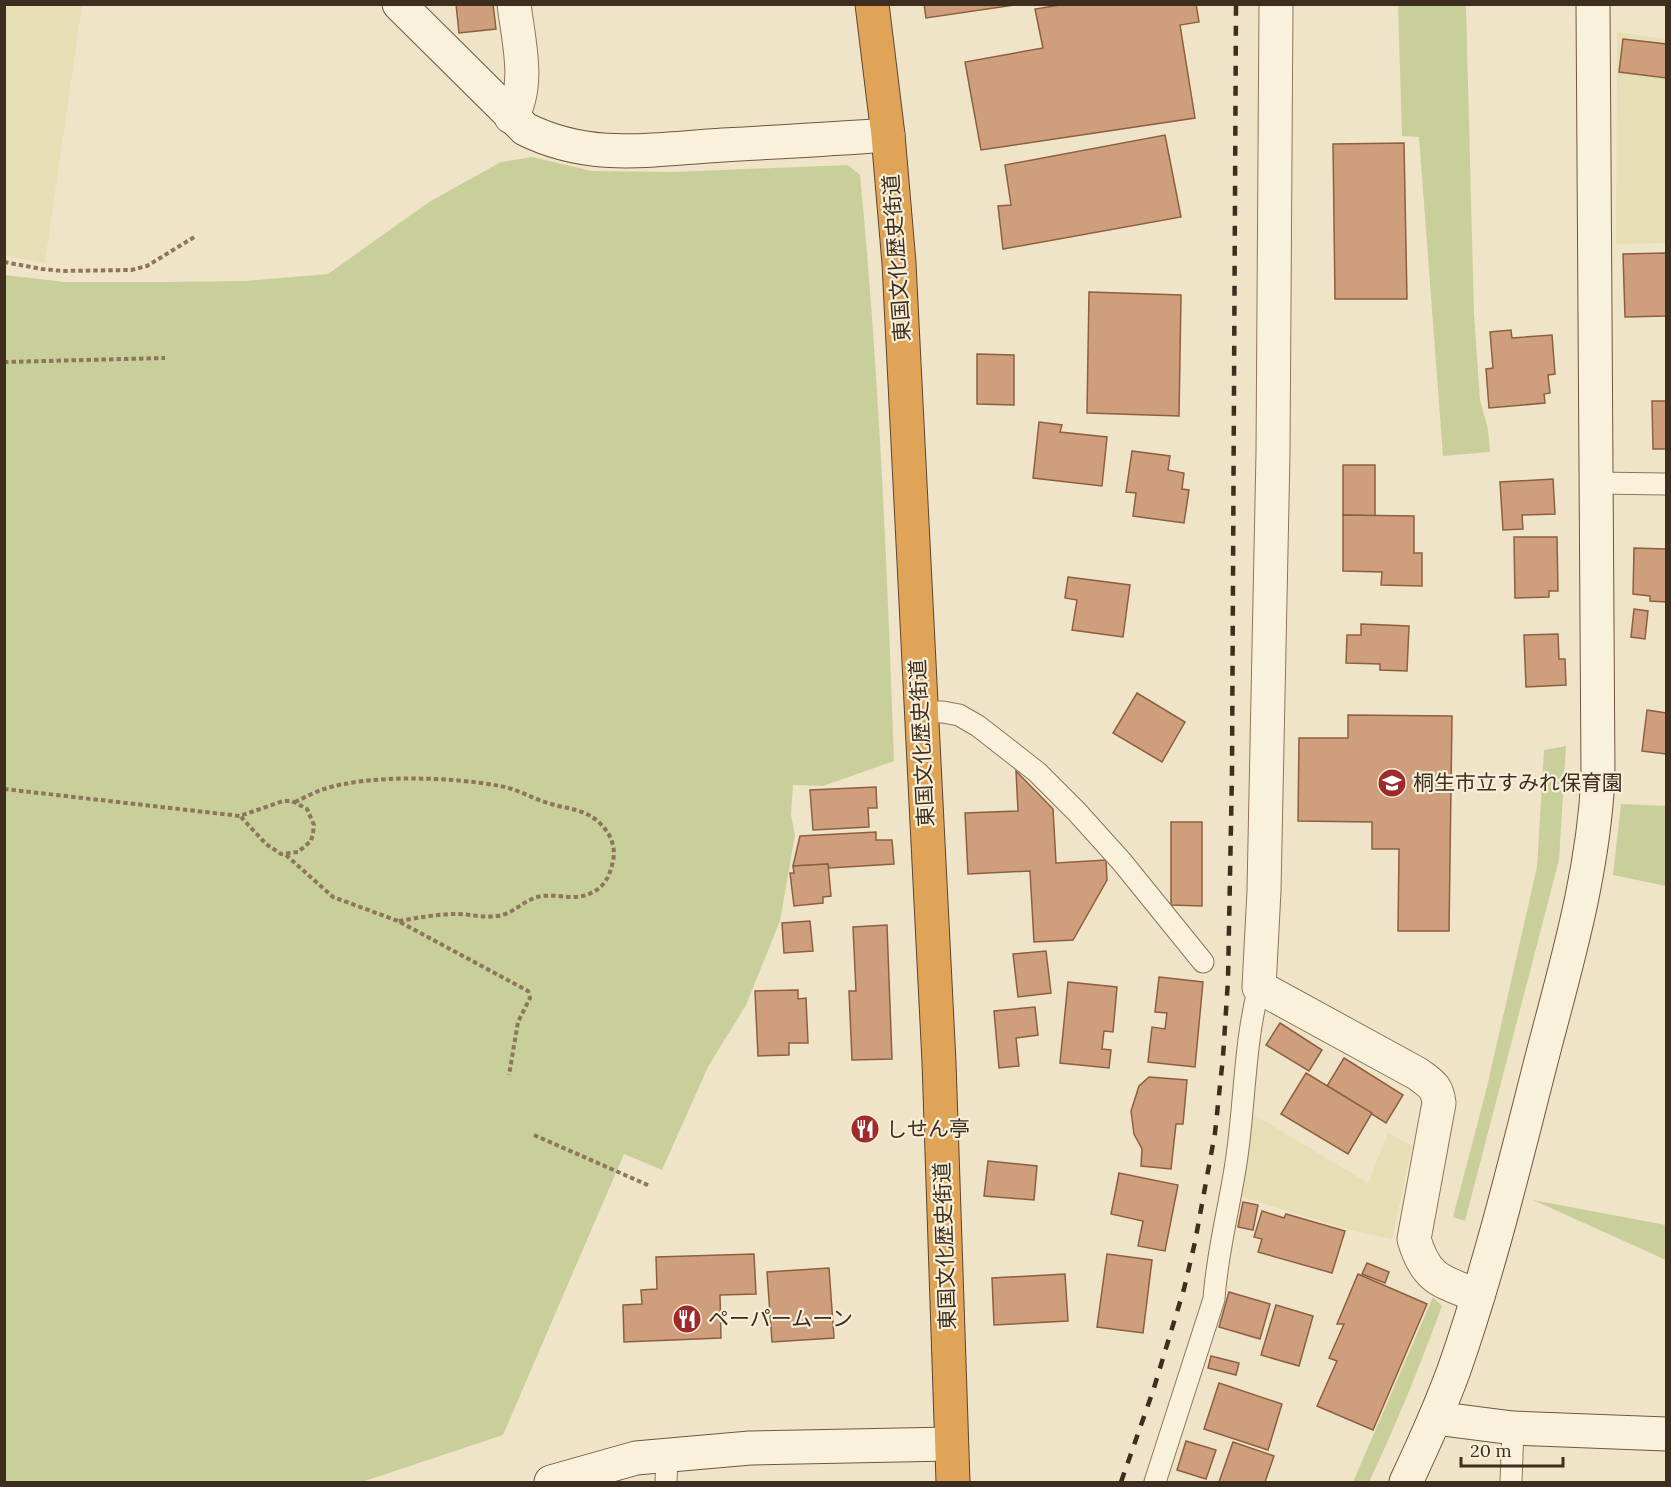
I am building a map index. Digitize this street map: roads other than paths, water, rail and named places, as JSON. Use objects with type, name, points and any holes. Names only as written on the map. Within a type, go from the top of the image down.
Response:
[{"type":"highway","name":"東国文化歴史街道","points":[[872,4],[888,135],[899,263],[939,1062],[953,1482]]},
{"type":"street","points":[[399,4],[525,129],[546,140],[567,146],[592,150],[626,151],[888,135]]},
{"type":"street","points":[[512,117],[518,107],[523,84],[514,4]]},
{"type":"street","points":[[1276,4],[1272,500],[1264,891],[1259,987],[1418,1074],[1433,1085],[1439,1103],[1414,1239],[1418,1254],[1426,1269],[1441,1282],[1478,1296]]},
{"type":"street","points":[[1406,1482],[1453,1372],[1478,1296],[1512,1177],[1578,921],[1596,820],[1598,777],[1593,4]]},
{"type":"street","points":[[1435,1418],[1513,1428],[1666,1434]]},
{"type":"street","points":[[551,1482],[636,1458],[667,1469],[750,1448],[950,1444]]},
{"type":"lane","points":[[1596,483],[1666,484]]},
{"type":"lane","points":[[921,712],[959,715],[978,726],[1037,772],[1122,861],[1203,962]]},
{"type":"lane","points":[[1155,1482],[1214,1299],[1215,1278],[1236,1164],[1251,1017],[1259,987]]},
{"type":"lane","points":[[1511,1482],[1513,1428]]},
{"type":"railway","points":[[1121,1482],[1153,1391],[1184,1289],[1215,1133],[1223,1057],[1228,980],[1232,773],[1236,4]]},
{"type":"place","name":"桐生市立すみれ保育園","points":[[1392,783]]},
{"type":"place","name":"しせん亭","points":[[865,1129]]},
{"type":"place","name":"ペーパームーン","points":[[687,1319]]}]
